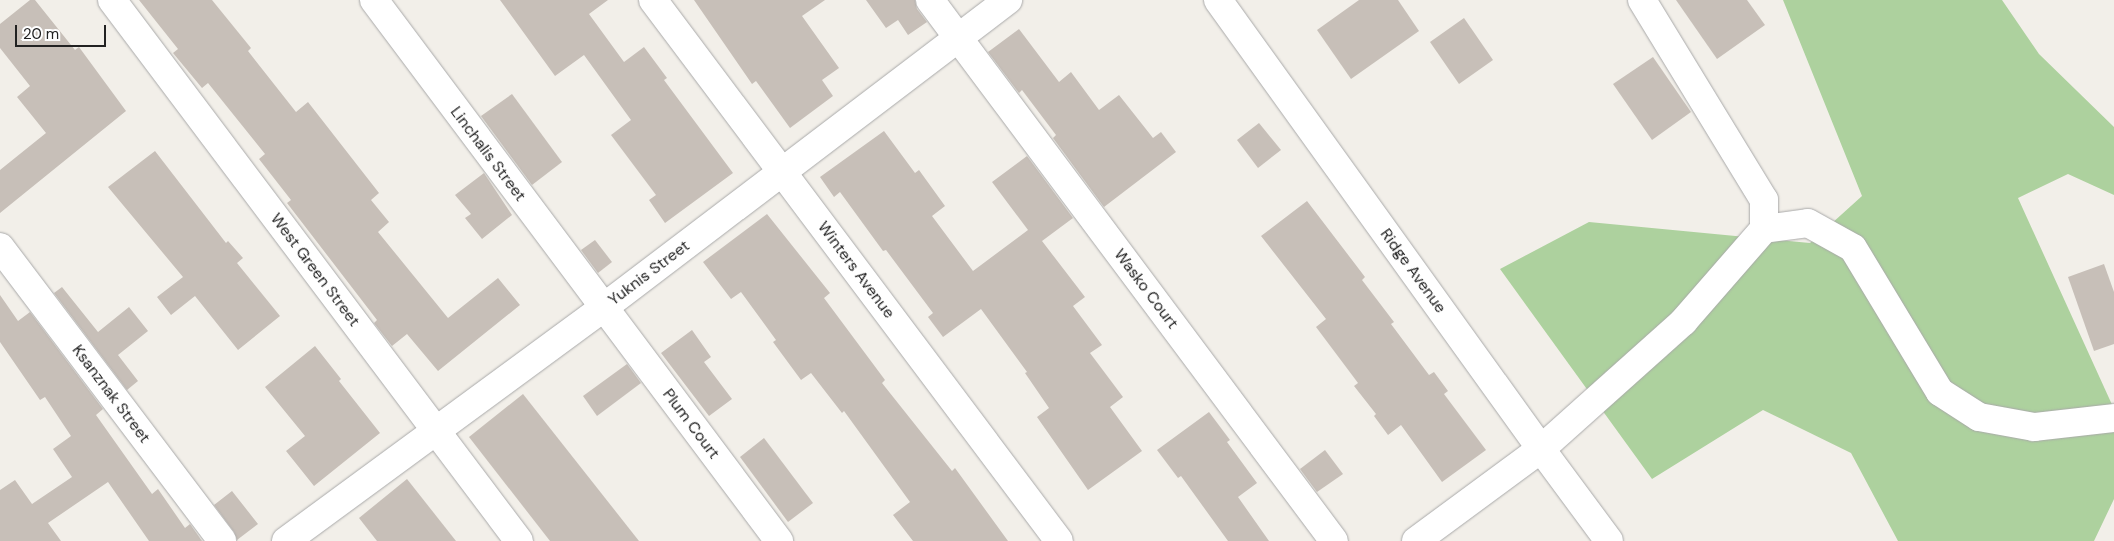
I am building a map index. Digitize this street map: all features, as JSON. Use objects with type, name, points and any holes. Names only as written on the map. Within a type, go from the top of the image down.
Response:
[{"type":"street","name":"West Green Street","points":[[112,0],[519,541]]},
{"type":"street","name":"Linchalis Street","points":[[374,0],[603,308]]},
{"type":"street","name":"Winters Avenue","points":[[652,0],[1059,541]]},
{"type":"street","name":"Wasko Court","points":[[930,0],[1334,541]]},
{"type":"street","name":"Yuknis Street","points":[[286,541],[603,308],[1008,0]]},
{"type":"street","name":"Ridge Avenue","points":[[1218,0],[1540,449],[1609,541]]},
{"type":"street","points":[[1416,541],[1540,449],[1683,322],[1764,229],[1764,200],[1642,0]]},
{"type":"street","points":[[1764,229],[1808,223],[1853,248],[1940,392],[1979,417],[2034,427],[2114,418]]},
{"type":"street","name":"Ksanznak Street","points":[[0,247],[222,541]]},
{"type":"street","name":"Plum Court","points":[[603,308],[779,541]]},
{"type":"green space","points":[[1783,0],[2002,0],[2039,54],[2114,127],[2114,195],[2068,174],[2018,198],[2114,409],[2114,499],[2094,541],[1898,541],[1851,453],[1763,410],[1652,479],[1500,269],[1589,222],[1810,243],[1862,196]]},
{"type":"building","points":[[30,0],[35,0],[75,50],[79,47],[126,111],[0,213],[0,170],[46,133],[17,97],[30,86],[0,48],[0,24]]},
{"type":"building","points":[[139,0],[212,0],[251,48],[248,51],[296,112],[308,102],[379,193],[371,200],[389,222],[378,232],[448,318],[498,278],[520,305],[438,371],[407,334],[392,346],[374,323],[377,320],[287,203],[291,200],[259,159],[265,154],[208,83],[202,88],[173,53],[178,49]]},
{"type":"building","points":[[500,0],[608,0],[589,14],[624,62],[644,47],[667,78],[664,80],[733,173],[665,223],[649,200],[656,195],[611,135],[631,120],[584,55],[555,76]]},
{"type":"building","points":[[694,0],[825,0],[802,16],[839,68],[822,80],[833,96],[790,128],[756,81],[752,84]]},
{"type":"building","points":[[866,0],[915,0],[917,9],[927,22],[908,35],[898,20],[886,28]]},
{"type":"building","points":[[1359,0],[1398,0],[1419,31],[1351,79],[1317,30]]},
{"type":"building","points":[[1676,0],[1747,0],[1765,25],[1717,59]]},
{"type":"building","points":[[1464,18],[1493,60],[1459,84],[1430,42]]},
{"type":"building","points":[[1019,29],[1059,82],[1071,72],[1099,110],[1119,95],[1153,138],[1161,132],[1176,152],[1104,207],[1053,138],[1056,135],[1022,90],[1019,93],[988,52]]},
{"type":"building","points":[[1653,57],[1691,112],[1652,140],[1613,84]]},
{"type":"building","points":[[512,94],[562,162],[532,185],[481,116]]},
{"type":"building","points":[[1259,123],[1281,150],[1258,168],[1237,140]]},
{"type":"building","points":[[884,131],[915,173],[919,170],[945,206],[932,216],[973,271],[1028,230],[992,182],[1027,156],[1073,218],[1042,241],[1085,297],[1073,306],[1102,345],[1090,353],[1123,397],[1110,407],[1142,451],[1088,490],[1037,417],[1049,408],[1025,373],[1027,372],[981,309],[943,337],[928,317],[933,313],[886,250],[883,251],[840,192],[834,197],[820,177]]},
{"type":"building","points":[[155,151],[226,243],[228,241],[243,258],[237,263],[280,316],[238,350],[195,296],[171,315],[157,297],[183,277],[108,187]]},
{"type":"building","points":[[484,173],[512,215],[482,239],[465,218],[471,214],[455,195]]},
{"type":"building","points":[[1307,201],[1365,277],[1362,280],[1394,322],[1391,324],[1429,375],[1434,372],[1448,391],[1444,394],[1486,450],[1442,482],[1401,425],[1388,435],[1374,416],[1376,414],[1354,386],[1358,383],[1316,327],[1326,319],[1261,236]]},
{"type":"building","points":[[767,214],[830,293],[824,298],[885,380],[882,383],[952,471],[955,468],[1008,541],[913,541],[893,515],[910,502],[844,411],[842,413],[811,373],[801,380],[773,342],[776,340],[741,292],[731,299],[703,262]]},
{"type":"building","points":[[595,240],[612,262],[598,273],[581,250]]},
{"type":"building","points":[[2104,264],[2114,292],[2114,344],[2094,351],[2068,277]]},
{"type":"building","points":[[62,287],[98,332],[129,307],[148,331],[118,355],[138,381],[127,390],[54,293]]},
{"type":"building","points":[[0,295],[18,321],[30,312],[103,409],[96,415],[152,494],[158,489],[185,528],[190,524],[202,541],[149,541],[108,482],[48,523],[61,541],[0,541],[0,490],[15,480],[32,504],[72,477],[53,449],[71,436],[45,397],[40,400],[0,342]]},
{"type":"building","points":[[692,330],[711,357],[704,362],[732,399],[709,416],[661,353]]},
{"type":"building","points":[[315,346],[341,379],[339,381],[380,433],[314,486],[286,451],[305,436],[265,387]]},
{"type":"building","points":[[627,364],[641,383],[597,416],[583,396]]},
{"type":"building","points":[[523,394],[639,541],[550,541],[469,437]]},
{"type":"building","points":[[1209,412],[1230,440],[1227,442],[1257,483],[1238,497],[1269,541],[1228,541],[1181,476],[1178,478],[1157,450]]},
{"type":"building","points":[[764,438],[813,503],[788,522],[740,457]]},
{"type":"building","points":[[1325,450],[1343,474],[1317,492],[1300,469]]},
{"type":"building","points":[[407,479],[456,541],[377,541],[359,518]]},
{"type":"building","points":[[232,491],[258,524],[237,540],[234,532],[214,505]]}]
